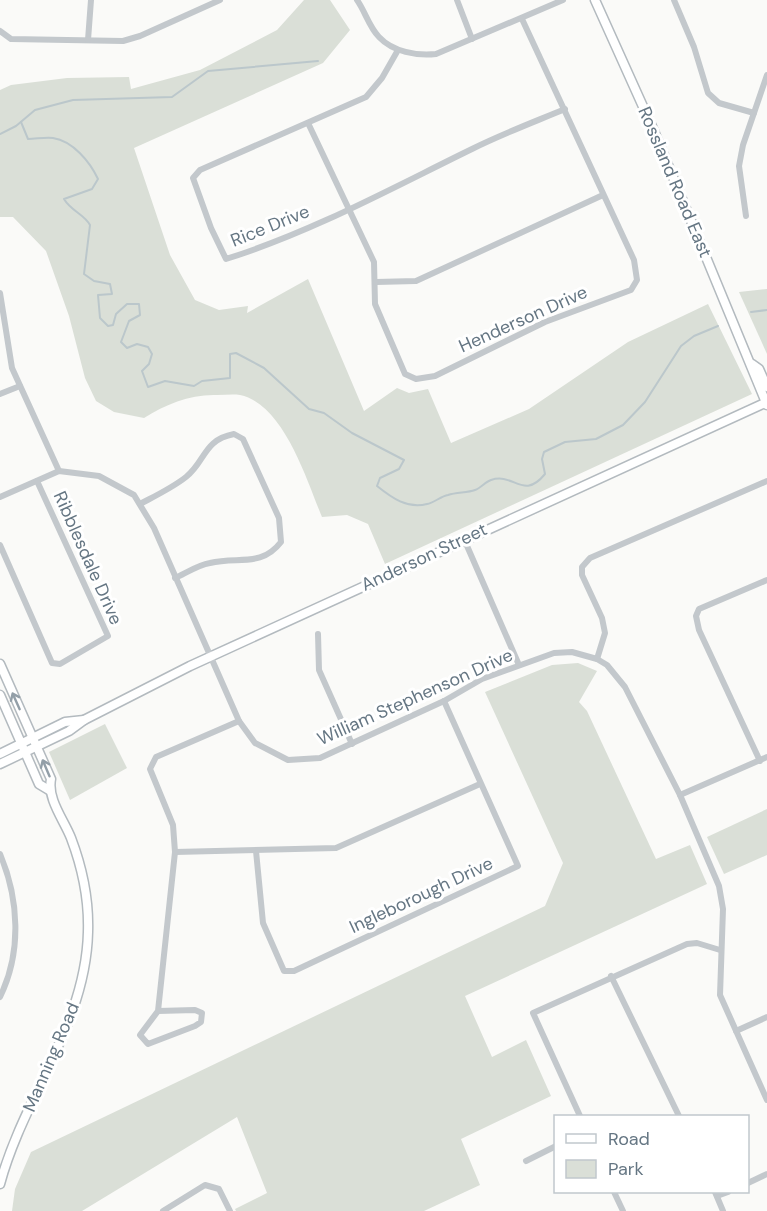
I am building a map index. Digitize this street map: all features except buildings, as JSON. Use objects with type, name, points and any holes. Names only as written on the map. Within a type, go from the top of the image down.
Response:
[{"type":"main road","name":"Rossland Road East","points":[[596,0],[767,403]]},
{"type":"main road","name":"Rossland Road East","points":[[752,364],[759,369],[767,387]]},
{"type":"main road","name":"Anderson Street","points":[[0,764],[69,732],[84,720],[210,657],[464,538],[767,403]]},
{"type":"main road","name":"Manning Road","points":[[0,664],[51,779],[49,790],[71,839],[83,882],[88,932],[81,984],[64,1035],[6,1160],[0,1184]]},
{"type":"main road","name":"Manning Road","points":[[0,695],[39,784],[49,790]]},
{"type":"main road","name":"Anderson Street","points":[[0,754],[65,722],[84,720]]},
{"type":"street","points":[[88,40],[91,0]]},
{"type":"street","points":[[0,31],[10,39],[123,41],[140,36],[220,0]]},
{"type":"street","points":[[357,0],[379,37],[398,50],[421,56],[436,54],[563,0]]},
{"type":"street","points":[[457,0],[472,39]]},
{"type":"street","points":[[674,0],[694,47],[708,93],[719,103],[754,113]]},
{"type":"street","name":"Henderson Drive","points":[[308,123],[374,262],[375,304],[405,374],[416,379],[435,376],[545,322],[631,290],[637,280],[634,260],[522,19]]},
{"type":"street","name":"Rice Drive","points":[[398,50],[366,97],[200,170],[193,178],[226,259],[260,248],[350,209],[476,147],[565,109]]},
{"type":"street","points":[[746,216],[739,166],[767,75]]},
{"type":"street","points":[[376,282],[416,281],[603,195]]},
{"type":"street","points":[[0,293],[8,352],[20,386],[59,471]]},
{"type":"street","points":[[0,394],[20,386]]},
{"type":"street","points":[[140,504],[187,476],[208,447],[223,436],[234,434],[243,439],[279,518],[281,542],[273,552],[250,561],[208,563],[175,578]]},
{"type":"street","name":"Ribblesdale Drive","points":[[0,497],[59,471],[99,476],[134,495],[175,578],[210,657]]},
{"type":"street","name":"Ribblesdale Drive","points":[[0,545],[52,663],[60,664],[108,636],[37,480]]},
{"type":"street","points":[[597,659],[605,633],[602,618],[582,575],[582,567],[590,558],[767,481]]},
{"type":"street","points":[[464,538],[519,665]]},
{"type":"street","points":[[760,761],[699,630],[696,616],[699,609],[767,580]]},
{"type":"street","points":[[318,634],[319,670],[352,744]]},
{"type":"street","name":"William Stephenson Drive","points":[[210,657],[238,721],[255,743],[288,760],[320,758],[444,701],[482,680],[554,653],[572,652],[597,659],[607,665],[625,687],[680,795],[719,886],[723,909],[720,995],[767,1100]]},
{"type":"street","name":"Ingleborough Drive","points":[[256,851],[263,923],[284,971],[294,971],[518,866],[444,701]]},
{"type":"street","points":[[158,1011],[195,1010],[202,1013],[201,1022],[148,1044],[140,1035],[158,1011],[175,852],[173,825],[150,769],[156,757],[238,721]]},
{"type":"street","points":[[680,795],[767,757]]},
{"type":"street","points":[[175,852],[336,848],[480,784]]},
{"type":"street","points":[[0,854],[12,887],[16,928],[13,959],[0,997]]},
{"type":"street","points":[[580,1115],[533,1012],[687,944],[697,943],[720,950]]},
{"type":"street","points":[[612,976],[679,1115]]},
{"type":"street","points":[[736,1031],[767,1017]]},
{"type":"street","points":[[526,1161],[554,1147]]},
{"type":"street","points":[[749,1182],[767,1174]]},
{"type":"street","points":[[163,1211],[205,1185],[219,1189],[230,1211]]},
{"type":"street","points":[[615,1193],[623,1211]]},
{"type":"street","points":[[716,1194],[723,1211]]},
{"type":"green space","points":[[304,0],[330,0],[350,30],[323,63],[134,148],[170,255],[195,300],[219,310],[248,306],[247,313],[308,279],[364,411],[397,388],[409,393],[428,389],[451,443],[529,409],[628,342],[708,304],[752,394],[385,564],[368,524],[347,515],[322,517],[292,446],[269,413],[256,401],[240,395],[198,396],[170,404],[144,418],[114,412],[96,401],[85,378],[69,316],[46,251],[13,217],[0,217],[0,90],[11,85],[67,78],[129,77],[131,89],[200,70],[277,30]]},
{"type":"green space","points":[[767,289],[767,354],[739,292]]},
{"type":"green space","points":[[578,663],[597,671],[579,702],[587,711],[656,859],[690,845],[707,884],[465,996],[492,1057],[526,1040],[551,1096],[461,1139],[480,1185],[424,1211],[236,1211],[235,1209],[267,1193],[237,1117],[82,1211],[12,1211],[15,1189],[31,1152],[545,906],[563,863],[485,692],[552,665]]},
{"type":"green space","points":[[105,724],[127,768],[70,800],[49,752]]},
{"type":"green space","points":[[767,809],[767,855],[724,874],[707,837]]},
{"type":"waterway","points":[[0,134],[16,126],[35,110],[73,100],[172,97],[208,71],[318,61]]},
{"type":"waterway","points":[[21,122],[28,139],[53,138],[74,148],[86,159],[98,179],[92,189],[64,199],[90,225],[84,274],[94,281],[110,284],[112,294],[98,295],[100,318],[108,326],[113,325],[116,314],[127,304],[139,304],[140,315],[129,321],[121,342],[127,348],[137,344],[148,347],[152,354],[149,364],[142,371],[148,387],[165,381],[194,386],[202,381],[230,378],[230,354],[236,353],[264,368],[309,409],[324,413],[352,433],[404,460],[399,469],[380,478],[377,486],[406,504],[430,503],[445,496],[475,490],[489,481],[499,479],[506,479],[524,486],[537,482],[545,474],[542,459],[544,452],[565,442],[596,439],[623,425],[645,402],[681,346],[694,336],[718,326]]},
{"type":"waterway","points":[[751,312],[767,310]]}]
